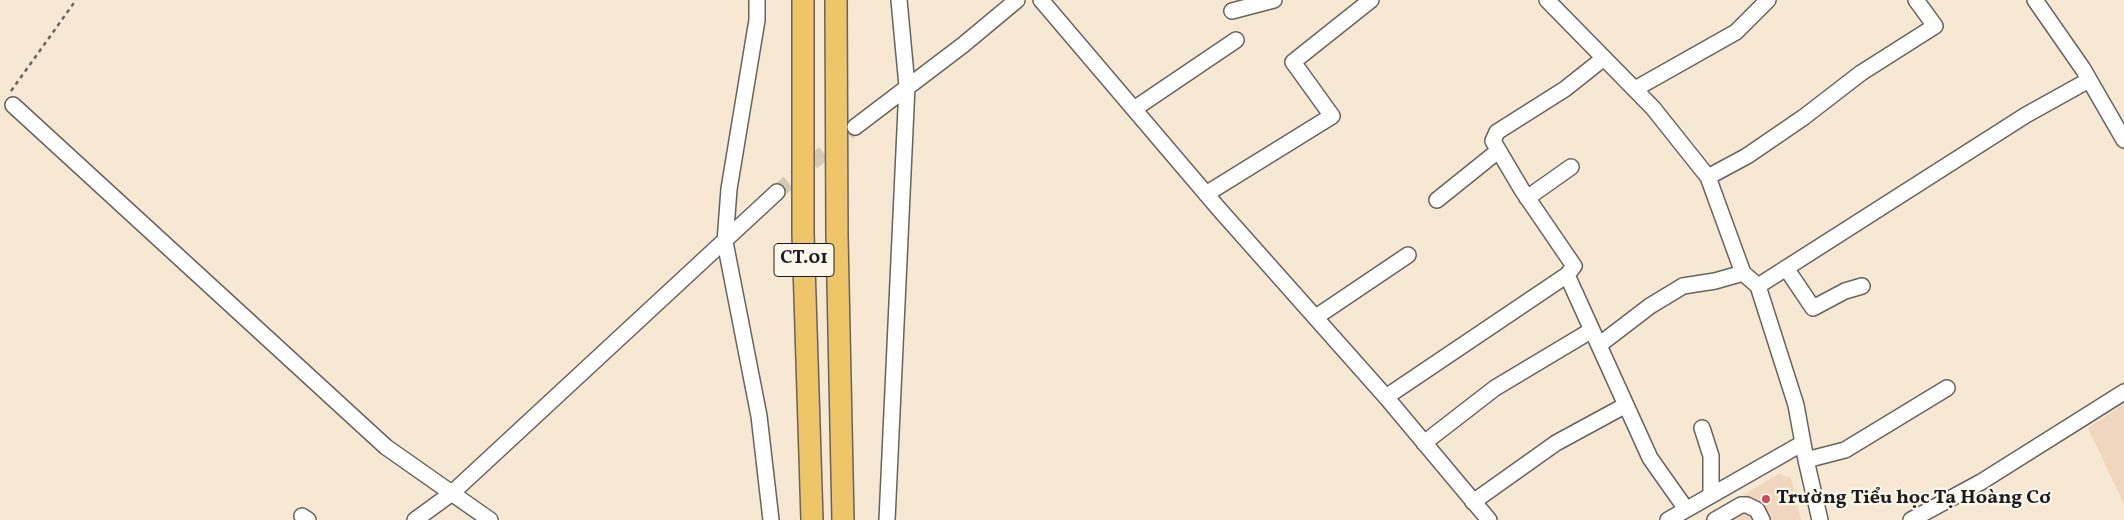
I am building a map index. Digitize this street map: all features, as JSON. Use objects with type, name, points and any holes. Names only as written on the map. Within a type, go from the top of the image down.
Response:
[{"type":"highway","name":"CT.01","points":[[802,0],[803,234],[812,520]]},
{"type":"highway","name":"CT.01","points":[[836,0],[837,236],[843,520]]},
{"type":"street","points":[[758,0],[757,20],[729,189],[725,242],[759,416],[771,520]]},
{"type":"street","points":[[887,520],[907,86],[899,0]]},
{"type":"street","points":[[855,126],[963,45],[1017,0]]},
{"type":"street","points":[[1041,0],[1206,194],[1386,397],[1488,520]]},
{"type":"street","points":[[1232,11],[1274,0]]},
{"type":"street","points":[[1206,194],[1332,116],[1292,62],[1372,0]]},
{"type":"street","points":[[1635,89],[1736,32],[1768,0]]},
{"type":"street","points":[[1708,177],[1747,156],[1804,117],[1861,73],[1935,26],[1916,0]]},
{"type":"street","points":[[2035,0],[2089,80],[2124,140]]},
{"type":"street","points":[[1554,2],[1604,58],[1654,108],[1708,177],[1743,273],[1758,286],[1796,405],[1820,520]]},
{"type":"street","points":[[1134,110],[1236,40]]},
{"type":"street","points":[[1386,397],[1567,274],[1574,266],[1528,198],[1493,141],[1497,132],[1565,89],[1604,58]]},
{"type":"street","points":[[1758,286],[2026,115],[2089,80]]},
{"type":"street","points":[[12,98],[386,447],[490,520]]},
{"type":"street","points":[[1437,200],[1498,151]]},
{"type":"street","points":[[1528,198],[1571,167]]},
{"type":"street","points":[[415,520],[452,493],[778,192]]},
{"type":"street","points":[[1316,317],[1408,255]]},
{"type":"street","points":[[1786,268],[1813,308],[1844,290],[1862,286]]},
{"type":"street","points":[[1599,345],[1650,306],[1684,286],[1715,281],[1743,273]]},
{"type":"street","points":[[1567,274],[1650,458],[1686,510]]},
{"type":"street","points":[[1424,443],[1495,388],[1592,330]]},
{"type":"street","points":[[1806,460],[1844,450],[1947,388]]},
{"type":"street","points":[[1911,520],[1981,482],[2124,392]]},
{"type":"street","points":[[1473,502],[1556,444],[1626,406]]},
{"type":"street","points":[[1702,428],[1711,456],[1711,494]]},
{"type":"street","points":[[1668,520],[1803,443]]},
{"type":"street","points":[[1715,520],[1741,505],[1747,504],[1753,506],[1762,520]]},
{"type":"path","points":[[12,98],[76,0]]},
{"type":"shaded area","points":[[2124,404],[2124,504],[2088,428]]},
{"type":"shaded area","name":"Trường Tiểu học Tạ Hoàng Cơ","points":[[1778,474],[1791,478],[1801,520],[1703,520]]},
{"type":"tunnel","points":[[777,192],[855,127]]},
{"type":"place","name":"Trường Tiểu học Tạ Hoàng Cơ","points":[[1766,499]]}]
